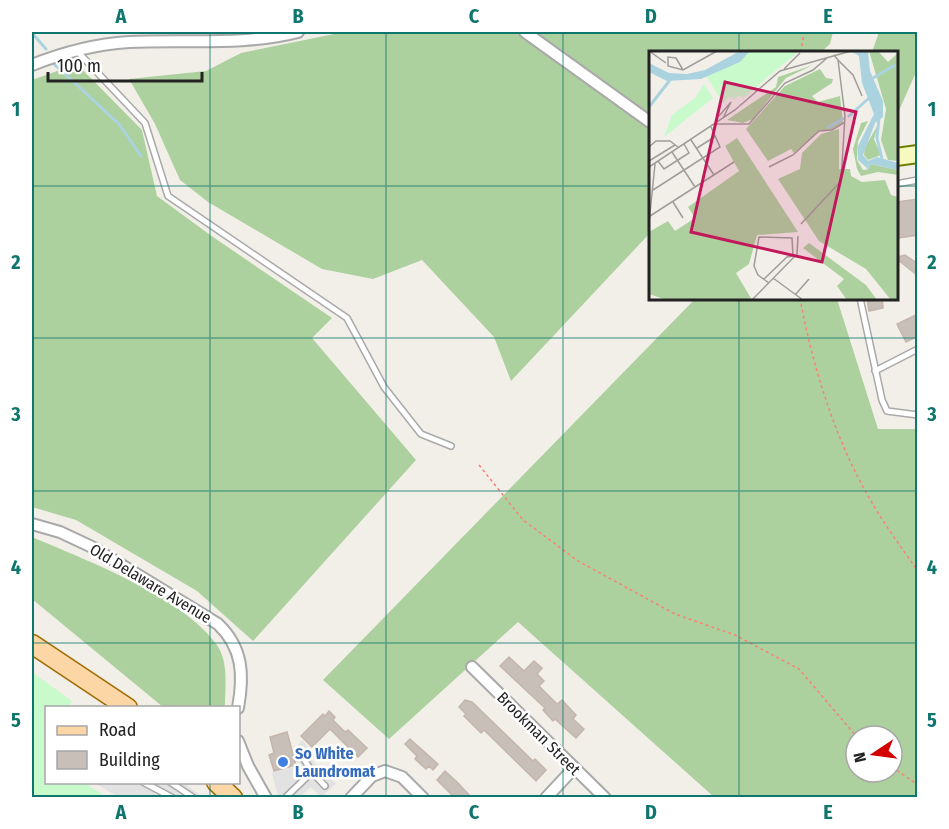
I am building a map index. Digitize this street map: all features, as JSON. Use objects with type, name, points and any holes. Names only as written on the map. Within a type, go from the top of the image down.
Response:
[{"type":"main road","points":[[32,644],[125,706]]},
{"type":"street","points":[[32,65],[77,51],[129,42],[240,40],[298,32]]},
{"type":"street","points":[[525,32],[649,121]]},
{"type":"street","points":[[898,157],[918,154]]},
{"type":"street","name":"Old Delaware Avenue","points":[[32,524],[68,534],[218,624],[232,640],[241,663],[242,680],[238,706]]},
{"type":"street","name":"Brookman Street","points":[[472,667],[605,798]]},
{"type":"street","points":[[240,747],[244,759],[266,798]]},
{"type":"street","points":[[546,798],[574,768]]},
{"type":"street","points":[[351,798],[377,773],[389,771],[398,775],[423,798]]},
{"type":"lane","points":[[77,51],[145,123],[168,196],[347,318],[384,387],[420,434],[451,446]]},
{"type":"lane","points":[[898,184],[918,180]]},
{"type":"lane","points":[[860,300],[875,371],[887,411],[918,415]]},
{"type":"lane","points":[[875,371],[918,349]]},
{"type":"lane","points":[[299,751],[312,772],[325,786]]},
{"type":"lane","points":[[285,798],[312,772]]},
{"type":"lane","points":[[145,784],[174,798]]},
{"type":"lane","points":[[172,784],[194,798]]},
{"type":"path","points":[[801,51],[804,32]]},
{"type":"path","points":[[800,300],[810,346],[848,455],[866,493],[918,571]]},
{"type":"path","points":[[479,465],[523,520],[578,561],[675,614],[735,635],[799,669],[846,724]]},
{"type":"path","points":[[904,775],[918,784]]},
{"type":"green space","points":[[344,32],[833,32],[830,44],[822,51],[649,51],[649,234],[511,381],[494,337],[422,260],[373,279],[322,269],[208,202],[180,180],[155,124],[129,79],[206,71],[241,53]]},
{"type":"green space","points":[[879,32],[917,32],[917,70],[898,113],[898,51],[872,51]]},
{"type":"green space","points":[[77,64],[142,130],[157,196],[332,318],[312,338],[416,460],[253,641],[197,591],[76,520],[32,507],[32,80]]},
{"type":"green space","points":[[694,300],[837,300],[878,429],[917,429],[917,797],[714,797],[518,622],[389,739],[323,680]]},
{"type":"green space","points":[[32,537],[105,569],[158,596],[202,628],[217,645],[223,659],[225,706],[162,706],[32,599]]},
{"type":"green space","points":[[32,672],[72,701],[69,706],[45,706],[45,784],[86,784],[106,797],[32,797]]},
{"type":"shaded area","points":[[302,740],[315,755],[311,759],[336,784],[321,797],[311,787],[300,797],[278,797],[272,773],[298,766],[295,749]]},
{"type":"shaded area","points":[[97,784],[184,784],[203,797],[118,797]]},
{"type":"building","points":[[918,199],[918,235],[899,238],[898,202]]},
{"type":"building","points":[[905,255],[918,264],[918,276],[898,260],[898,257]]},
{"type":"building","points":[[867,300],[882,300],[883,308],[869,311]]},
{"type":"building","points":[[918,314],[918,336],[906,342],[897,324]]},
{"type":"building","points":[[509,657],[524,671],[534,661],[542,668],[537,674],[544,681],[539,686],[557,704],[562,700],[576,715],[573,719],[584,729],[576,738],[555,719],[553,721],[543,710],[545,708],[500,666]]},
{"type":"building","points":[[465,700],[472,702],[533,761],[535,759],[546,770],[536,781],[484,730],[481,733],[464,716],[466,714],[459,707]]},
{"type":"building","points":[[329,711],[335,717],[333,720],[345,732],[348,730],[367,748],[358,757],[330,729],[312,747],[301,736]]},
{"type":"building","points":[[287,732],[296,765],[274,771],[269,755],[274,753],[270,737]]},
{"type":"building","points":[[410,739],[438,764],[433,770],[429,766],[426,769],[415,759],[417,756],[405,744]]},
{"type":"building","points":[[445,771],[472,798],[455,798],[437,780]]},
{"type":"waterway","points":[[32,33],[46,49]]},
{"type":"waterway","points":[[53,63],[119,124],[141,156]]},
{"type":"place","name":"So White Laundromat","points":[[283,762]]}]
